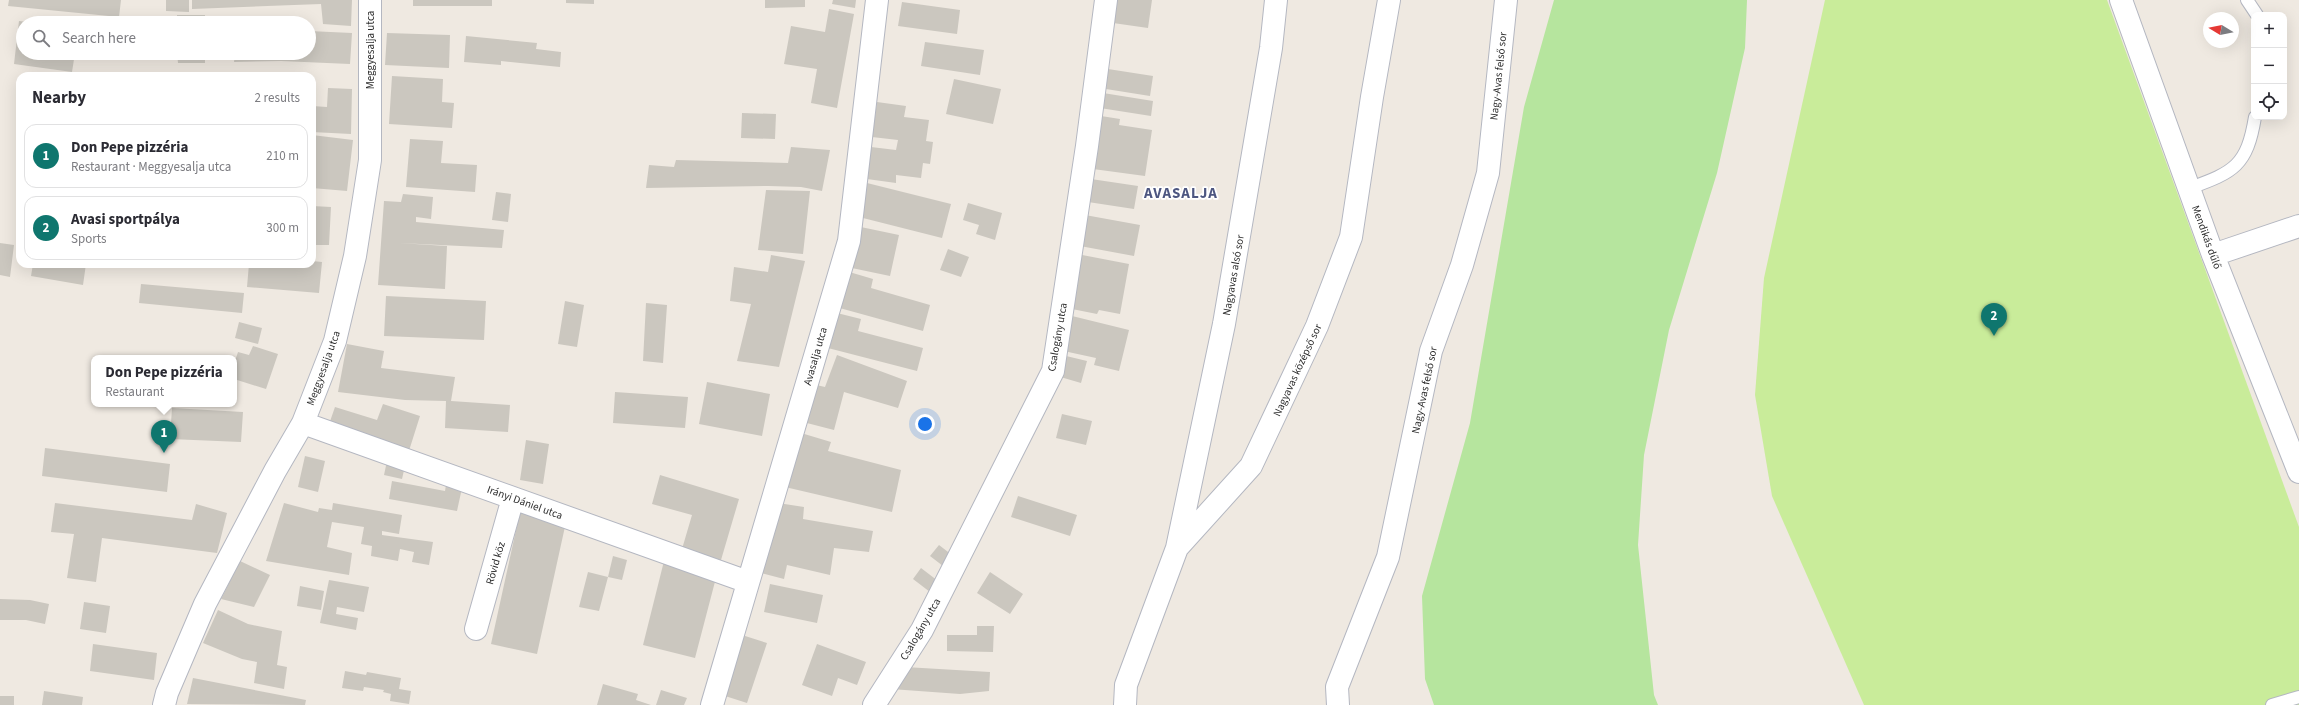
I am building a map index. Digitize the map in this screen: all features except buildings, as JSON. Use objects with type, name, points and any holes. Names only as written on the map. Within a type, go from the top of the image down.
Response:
[{"type":"street","name":"Meggyesalja utca","points":[[164,705],[167,693],[205,604],[275,470],[303,423],[335,340],[355,256],[370,160],[370,0]]},
{"type":"street","name":"Avasalja utca","points":[[714,704],[748,582],[849,241],[877,0]]},
{"type":"street","name":"Csalogány utca","points":[[874,705],[922,630],[1053,371],[1087,146],[1106,0]]},
{"type":"street","name":"Nagyavas alsó sor","points":[[1177,548],[1224,324],[1271,48],[1276,0]]},
{"type":"street","name":"Nagyavas középső sor","points":[[1125,705],[1126,685],[1177,548],[1251,466],[1317,326],[1351,237],[1372,97],[1390,0]]},
{"type":"street","name":"Nagy-Avas felső sor","points":[[1338,705],[1337,687],[1388,557],[1431,351],[1459,272],[1488,173],[1506,0]]},
{"type":"street","name":"Mendikás dűlő","points":[[2121,0],[2213,255],[2299,472]]},
{"type":"street","points":[[2213,255],[2299,226]]},
{"type":"street","name":"Irányi Dániel utca","points":[[303,423],[748,582]]},
{"type":"street","name":"Rövid köz","points":[[476,629],[513,498]]},
{"type":"lane","points":[[2247,0],[2255,12]]},
{"type":"lane","points":[[2190,188],[2226,174],[2238,163],[2249,144],[2254,120]]},
{"type":"lane","points":[[2272,705],[2299,697]]},
{"type":"green space","points":[[1554,0],[1747,0],[1745,48],[1717,173],[1669,330],[1644,455],[1638,545],[1654,695],[1658,705],[1434,705],[1425,679],[1422,596],[1470,423],[1524,107]]},
{"type":"green space","points":[[1825,0],[2107,0],[2299,527],[2299,705],[1864,705],[1772,496],[1755,395],[1764,278]]},
{"type":"place","name":"Avasi sportpálya","points":[[1994,336]]},
{"type":"place","name":"Don Pepe pizzéria","points":[[164,453]]},
{"type":"district","name":"AVASALJA","points":[[1181,193]]}]
